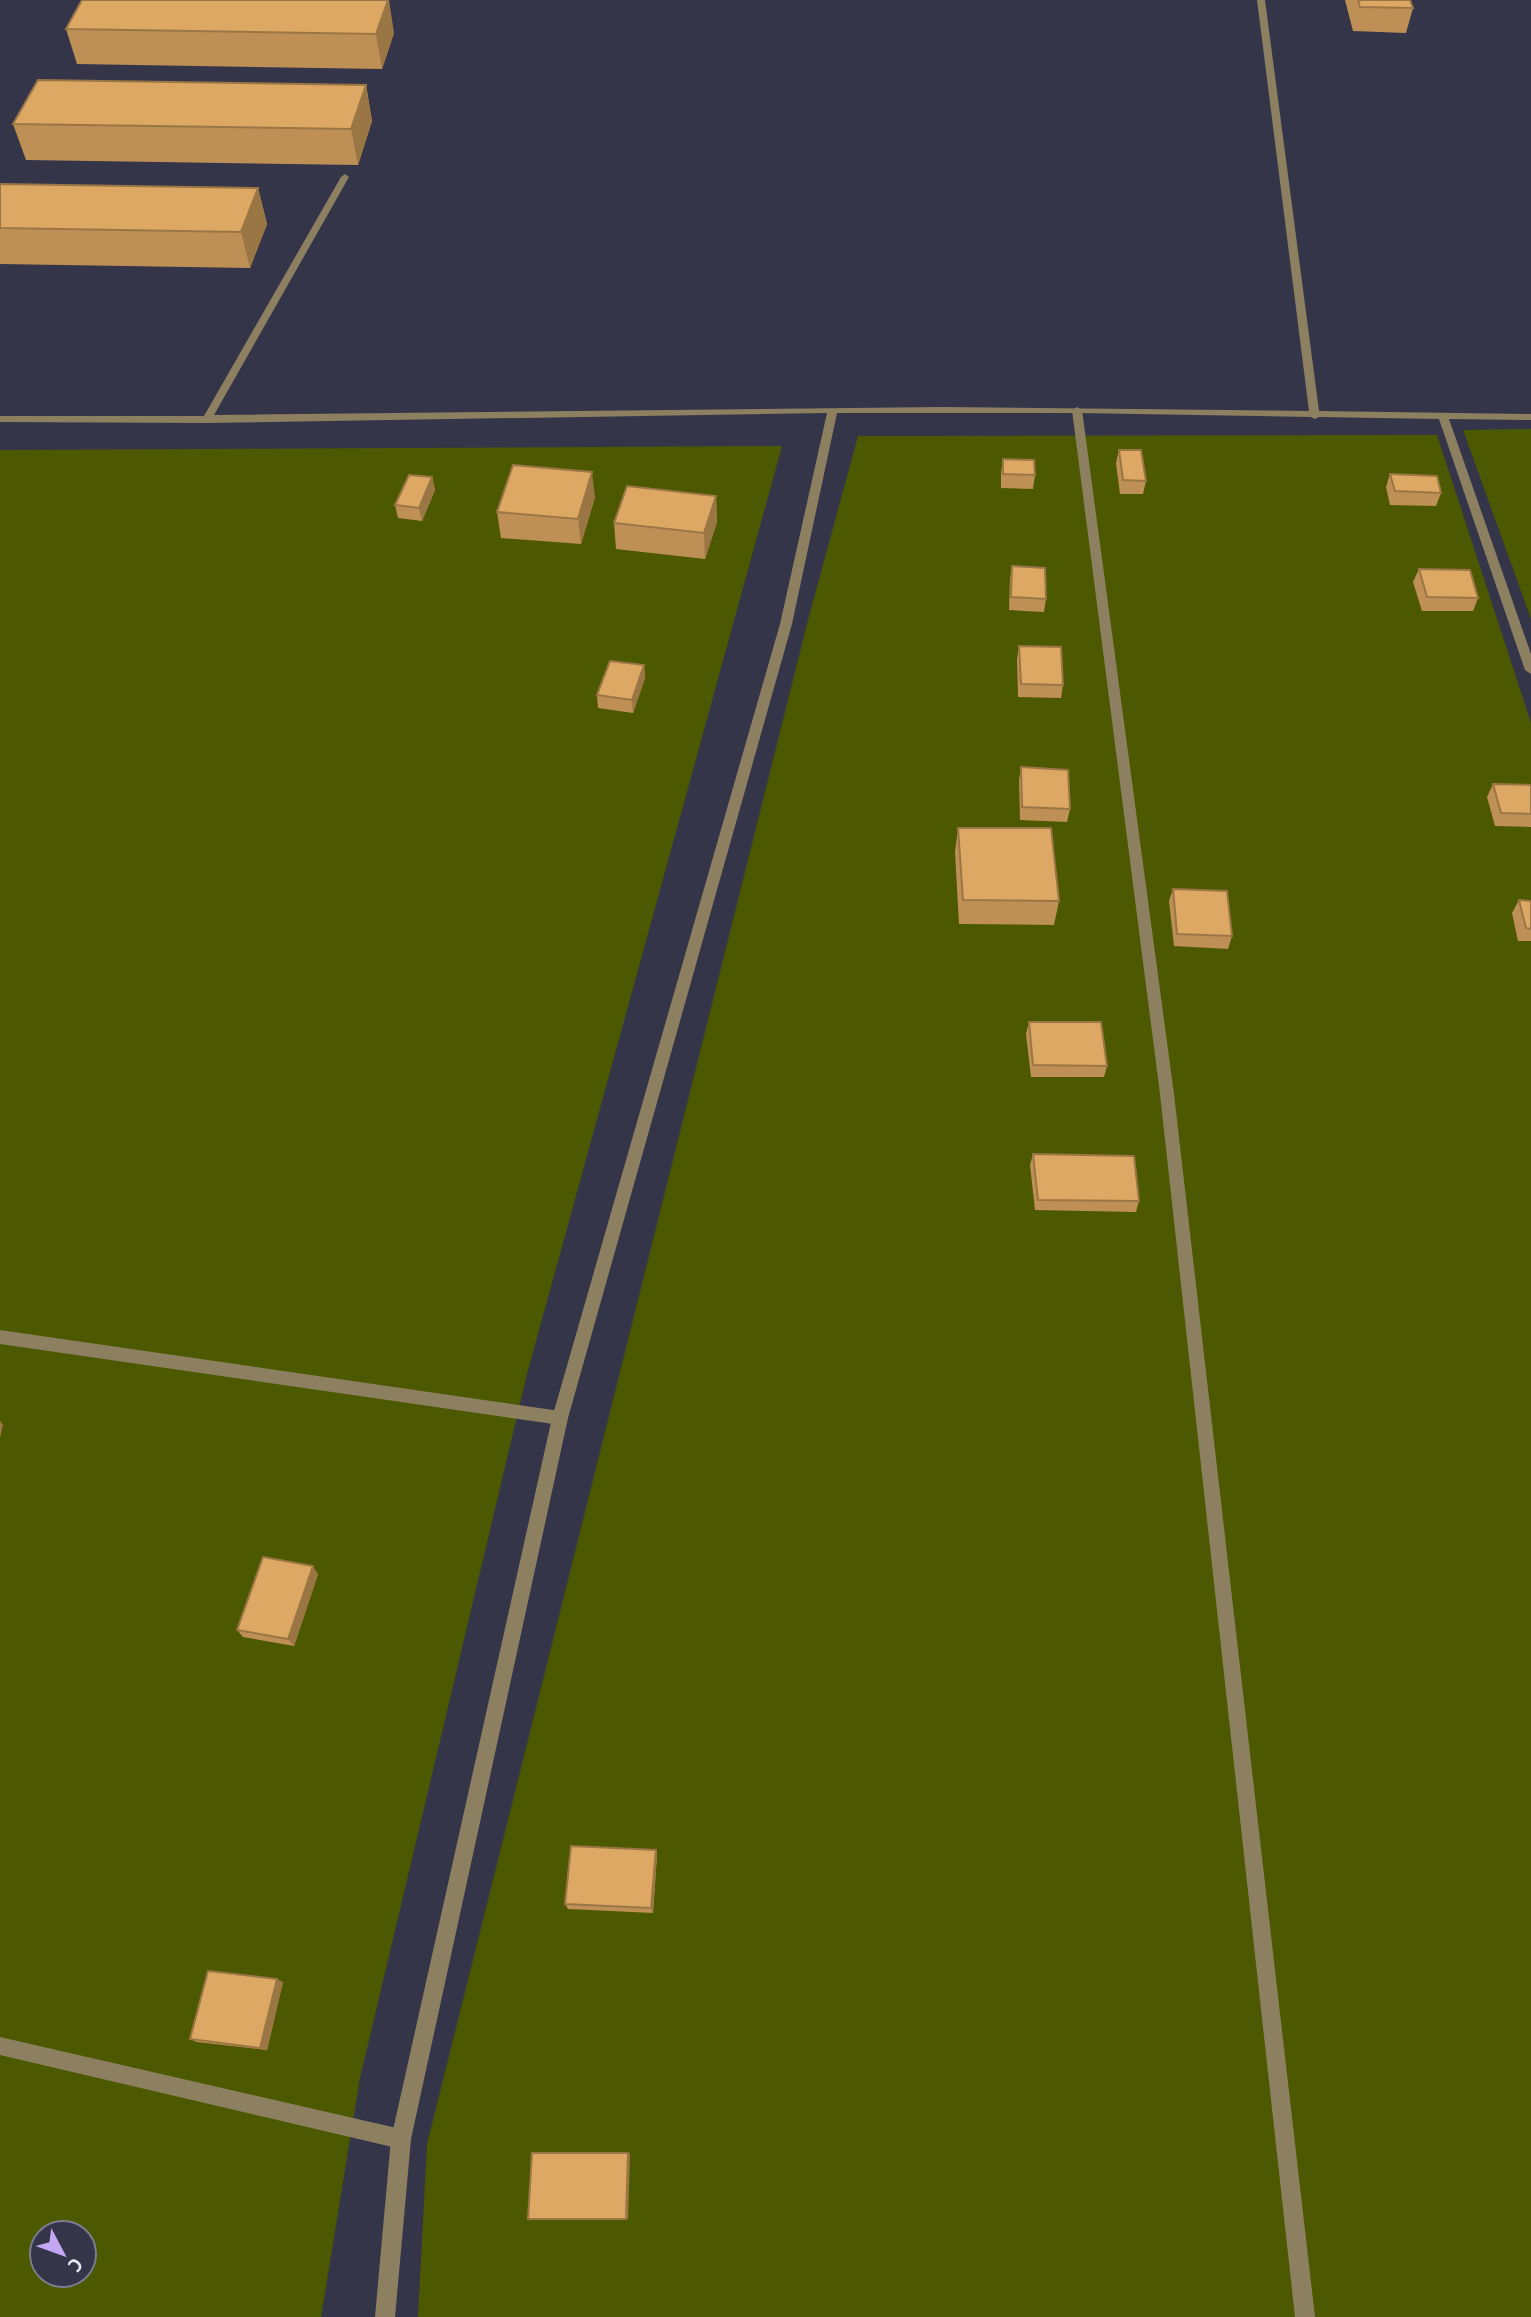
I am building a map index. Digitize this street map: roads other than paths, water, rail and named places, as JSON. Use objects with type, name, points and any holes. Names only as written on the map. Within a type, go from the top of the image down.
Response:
[{"type":"street","points":[[1261,0],[1315,416]]},
{"type":"street","points":[[206,420],[345,177]]},
{"type":"street","points":[[1077,410],[1167,1094],[1305,2317]]},
{"type":"street","points":[[0,419],[206,420],[1077,410],[1315,416],[1531,417]]},
{"type":"street","points":[[385,2317],[401,2139],[560,1418],[786,624],[832,412]]},
{"type":"street","points":[[1443,417],[1531,670]]},
{"type":"street","points":[[0,1336],[560,1418]]},
{"type":"street","points":[[0,2046],[401,2139]]}]
